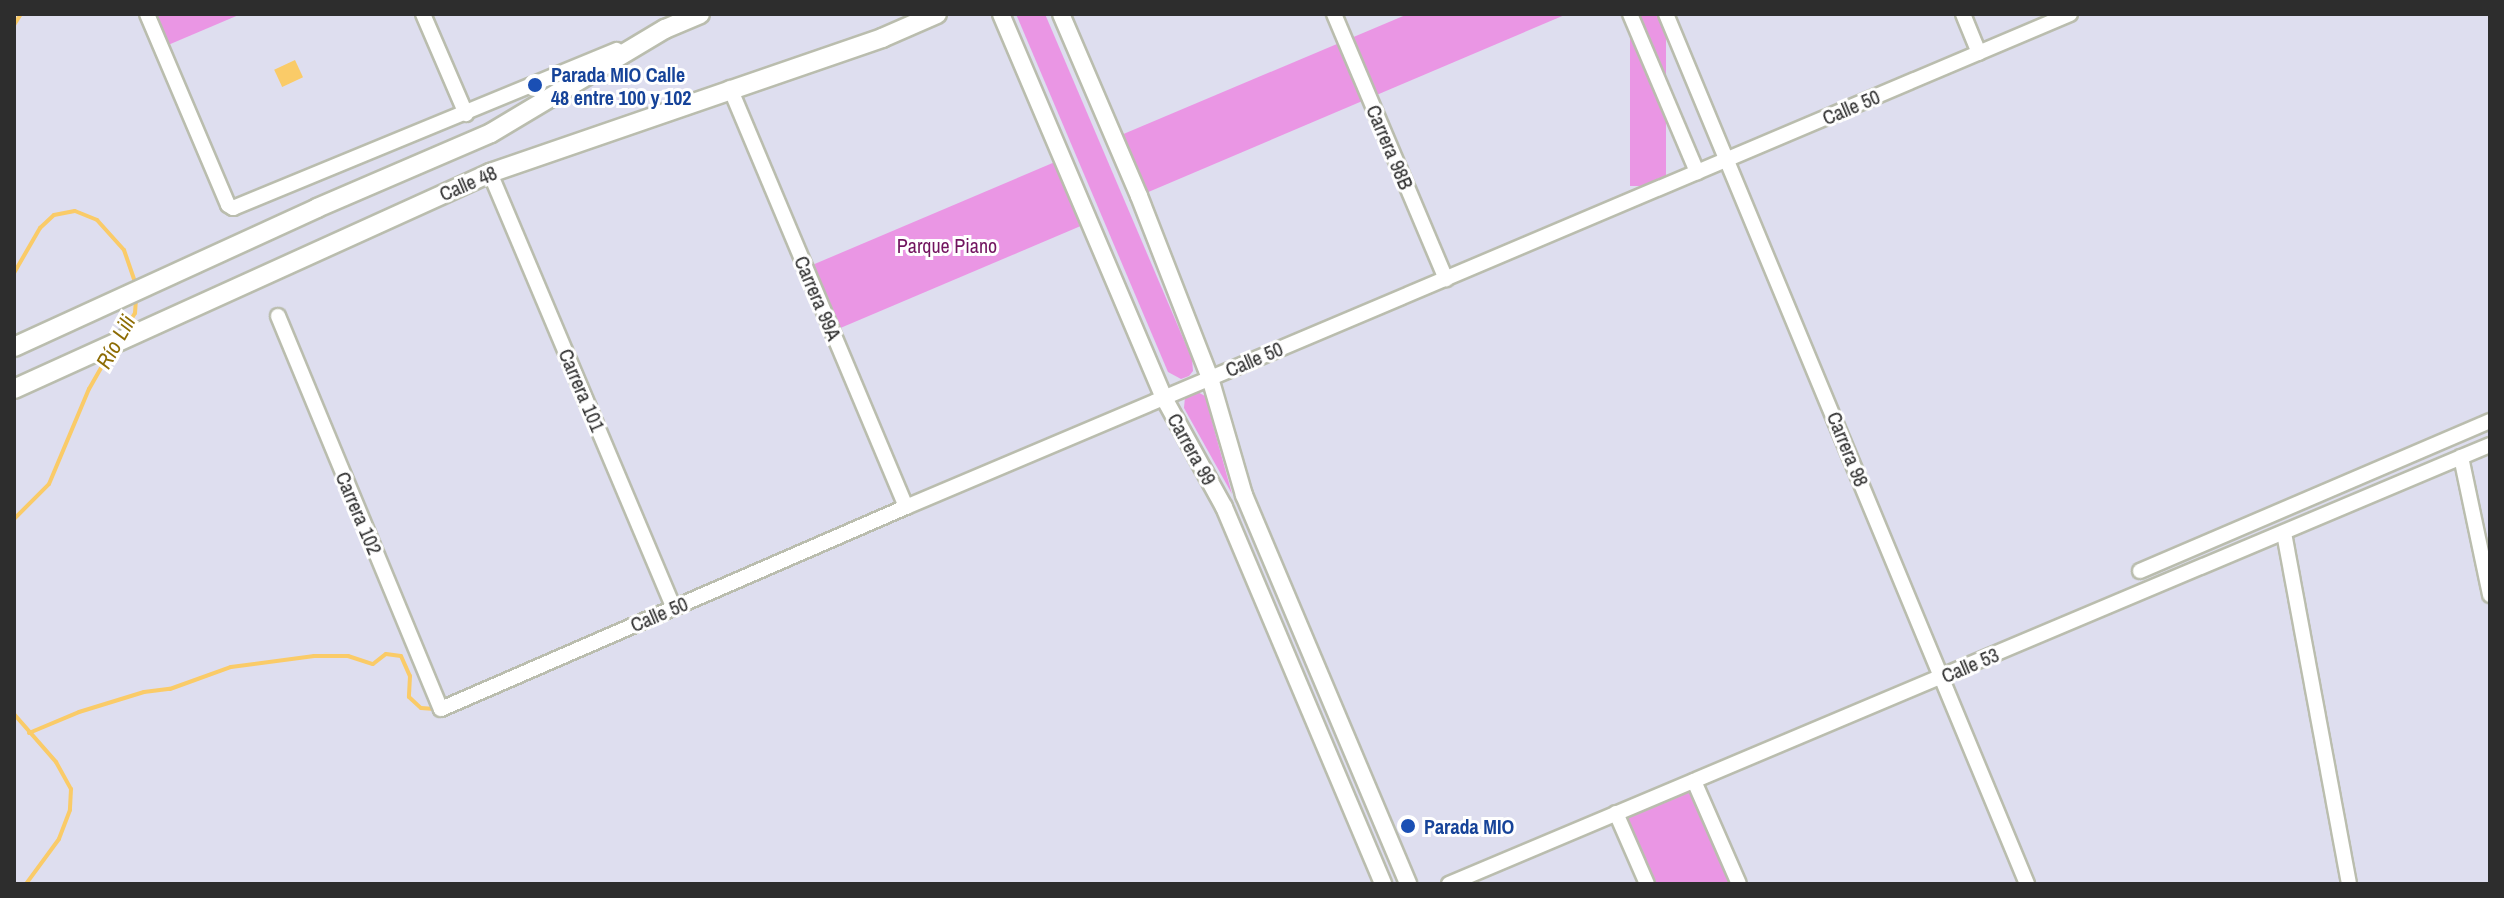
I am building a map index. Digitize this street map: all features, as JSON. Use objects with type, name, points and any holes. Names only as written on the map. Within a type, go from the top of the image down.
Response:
[{"type":"main road","name":"Calle 48","points":[[14,347],[317,208],[491,133],[665,29],[698,14]]},
{"type":"main road","name":"Calle 48","points":[[14,389],[490,173],[882,38],[937,14]]},
{"type":"street","name":"Calle 48","points":[[147,14],[233,208],[665,29]]},
{"type":"street","points":[[423,14],[466,114]]},
{"type":"street","name":"Carrera 99","points":[[1001,14],[1164,398],[1224,507],[1383,884]]},
{"type":"street","name":"Carrera 99","points":[[1061,14],[1139,196],[1210,378],[1244,495],[1408,884]]},
{"type":"street","name":"Carrera 98B","points":[[1334,14],[1446,279]]},
{"type":"street","points":[[1630,14],[1697,172]]},
{"type":"street","name":"Carrera 98","points":[[1666,14],[2027,884]]},
{"type":"street","points":[[1963,14],[1979,53]]},
{"type":"street","name":"Calle 50","points":[[441,709],[906,507],[2070,14]]},
{"type":"street","name":"Carrera 99A","points":[[730,88],[906,507]]},
{"type":"street","name":"Carrera 101","points":[[490,173],[674,608]]},
{"type":"street","name":"Carrera 102","points":[[278,316],[441,709]]},
{"type":"street","points":[[2140,571],[2490,421]]},
{"type":"street","name":"Calle 53","points":[[1449,884],[2490,445]]},
{"type":"street","points":[[2461,457],[2490,595]]},
{"type":"street","points":[[2284,533],[2349,884]]},
{"type":"street","points":[[1694,781],[1739,884]]},
{"type":"street","points":[[1616,813],[1647,884]]},
{"type":"green space","points":[[147,14],[241,14],[161,48]]},
{"type":"green space","points":[[1016,14],[1045,14],[1192,359],[1193,371],[1189,376],[1181,379],[1168,372]]},
{"type":"green space","points":[[1408,14],[1567,14],[1139,196],[1114,138]]},
{"type":"green space","points":[[1630,14],[1666,14],[1666,186],[1630,186]]},
{"type":"green space","name":"Parque Piano","points":[[1062,159],[1089,223],[832,332],[805,268]]},
{"type":"green space","points":[[1196,391],[1205,396],[1232,494],[1184,408],[1185,397]]},
{"type":"green space","points":[[1694,781],[1739,884],[1647,884],[1616,813]]},
{"type":"shaded area","points":[[295,60],[303,77],[282,87],[274,70]]},
{"type":"waterway","name":"Río Lili","points":[[14,25],[21,14]]},
{"type":"waterway","name":"Río Lili","points":[[14,273],[40,228],[54,215],[75,211],[97,220],[124,250],[136,285]]},
{"type":"waterway","name":"Río Lili","points":[[123,333],[135,313],[136,298]]},
{"type":"waterway","name":"Río Lili","points":[[14,519],[49,484],[89,389],[109,354]]},
{"type":"waterway","points":[[29,733],[79,712],[144,692],[170,689],[231,667],[314,656],[348,656],[373,664],[386,654],[401,656],[410,676],[409,697],[421,708],[435,709]]},
{"type":"waterway","name":"Río Lili","points":[[14,714],[56,762],[71,789],[70,810],[59,839],[26,884]]},
{"type":"place","name":"Parada MIO Calle 48 entre 100 y 102","points":[[535,85]]},
{"type":"place","name":"Parada MIO","points":[[1408,826]]}]
